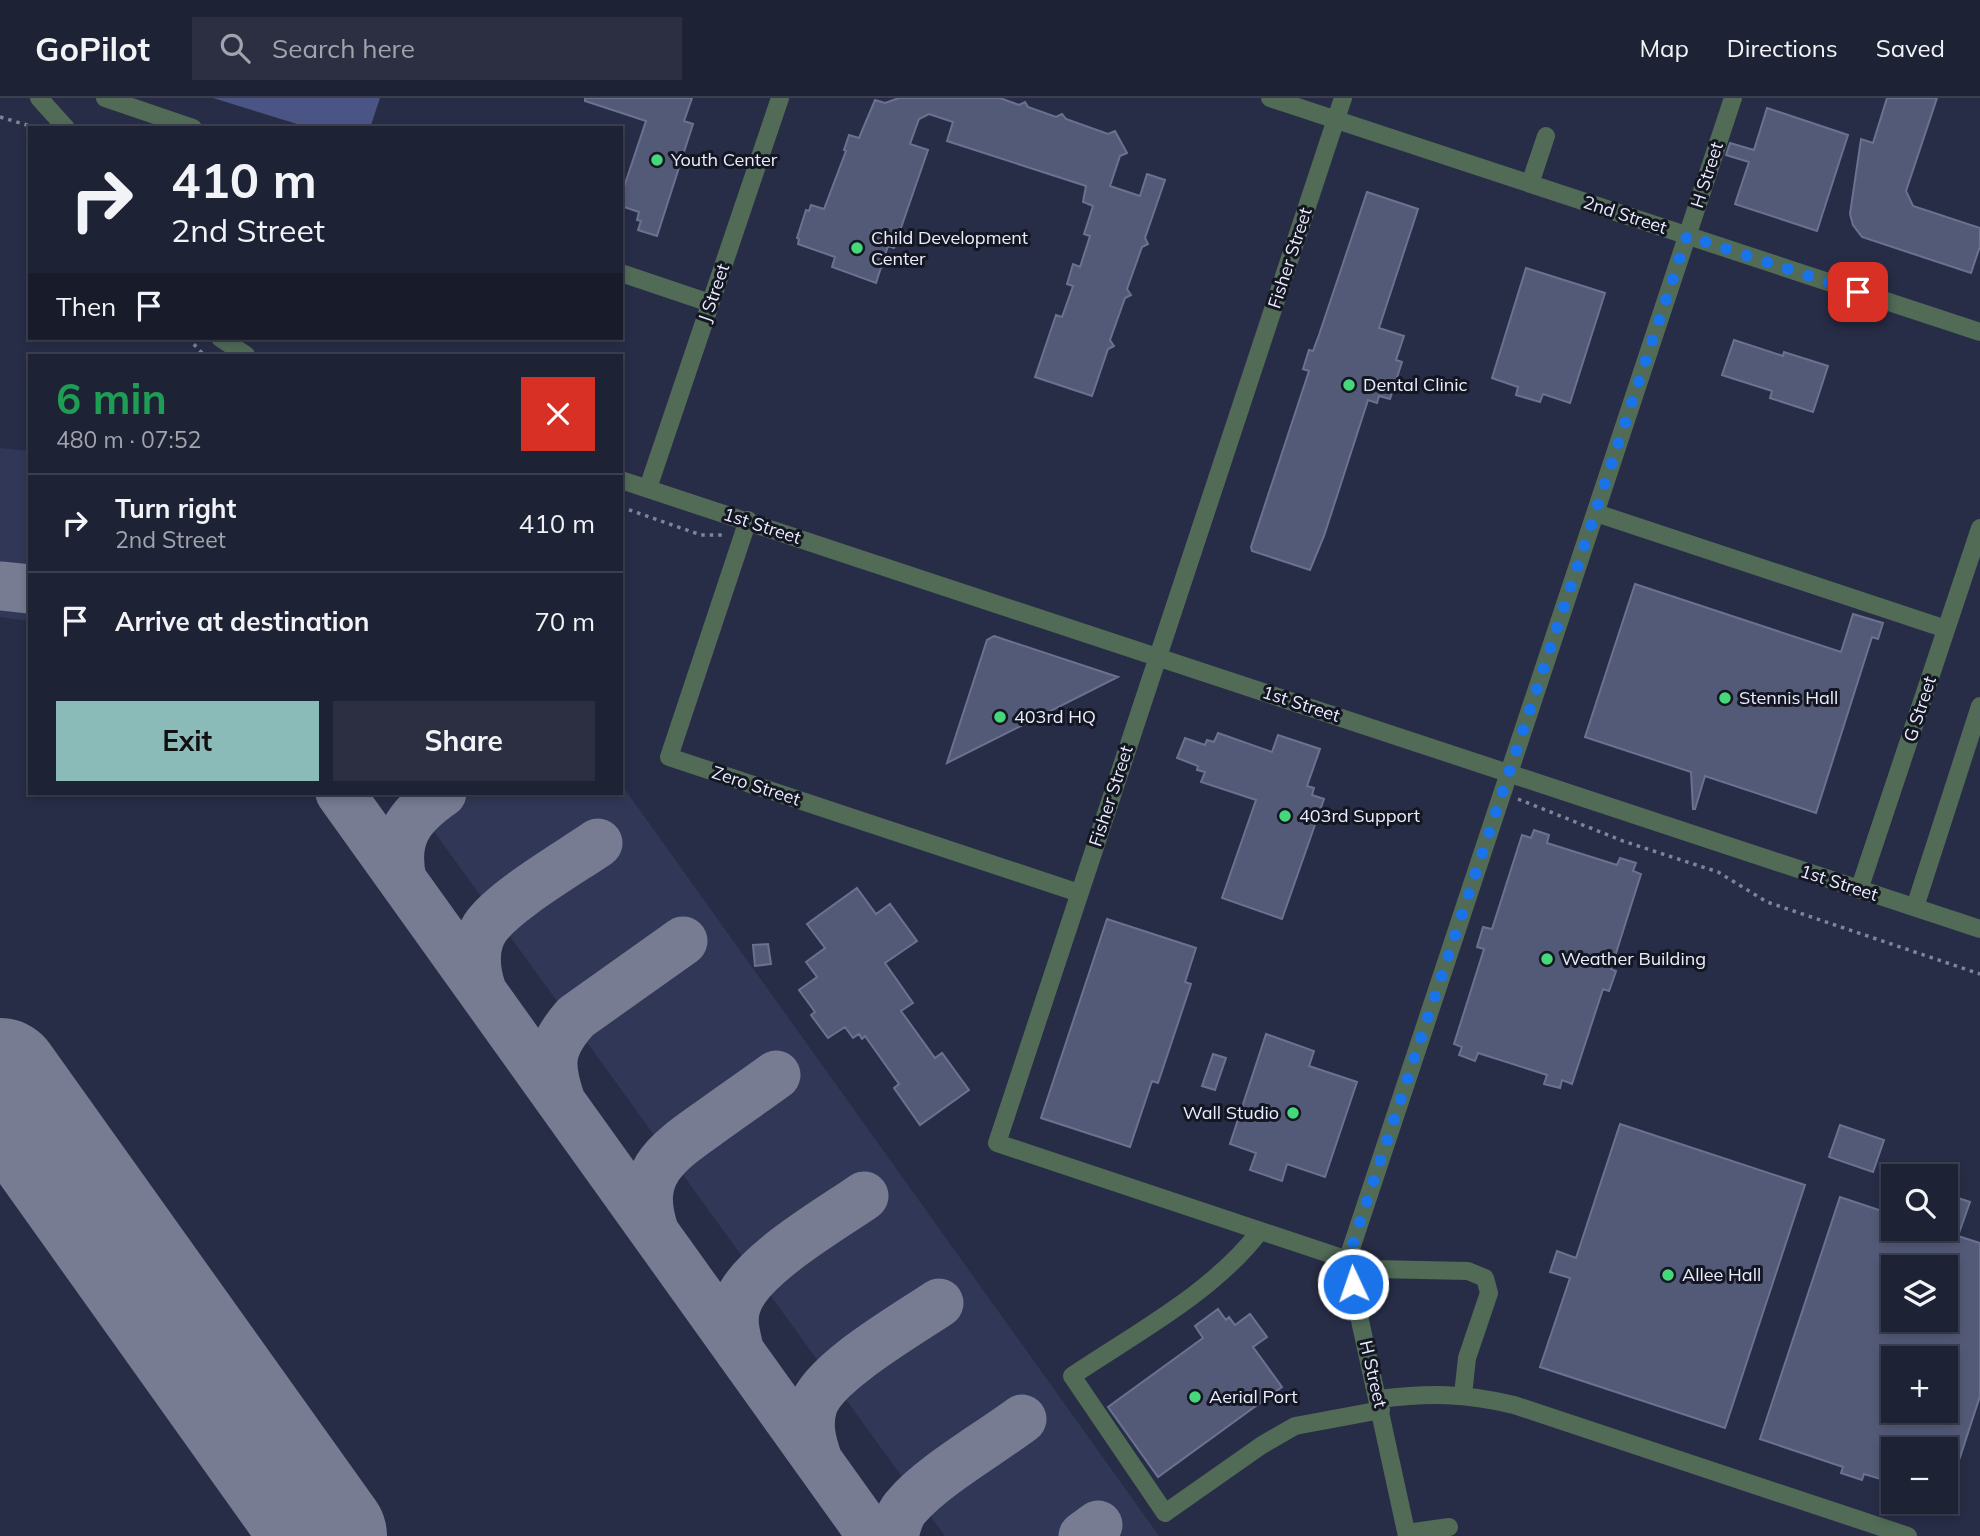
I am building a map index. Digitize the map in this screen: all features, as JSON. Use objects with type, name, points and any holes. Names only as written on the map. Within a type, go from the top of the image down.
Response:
[{"type":"street","points":[[38,98],[64,126]]},
{"type":"street","points":[[105,98],[187,126]]},
{"type":"street","name":"J Street","points":[[648,488],[780,98]]},
{"type":"street","name":"2nd Street","points":[[1270,98],[1980,332]]},
{"type":"street","name":"Fisher Street","points":[[1343,98],[997,1143],[1375,1269],[1468,1271],[1485,1278],[1489,1293],[1467,1358],[1463,1395]]},
{"type":"street","name":"H Street","points":[[1407,1535],[1347,1261],[1733,98]]},
{"type":"street","points":[[1530,184],[1546,136]]},
{"type":"street","points":[[623,274],[710,303]]},
{"type":"street","points":[[223,340],[244,354]]},
{"type":"street","name":"1st Street","points":[[623,481],[1980,929]]},
{"type":"street","points":[[1596,513],[1946,629]]},
{"type":"street","name":"Zero Street","points":[[748,520],[669,757],[1079,893]]},
{"type":"street","name":"G Street","points":[[1859,890],[1980,528]]},
{"type":"street","points":[[1914,907],[1980,706]]},
{"type":"street","points":[[1260,1231],[1243,1253],[1202,1288],[1072,1376],[1165,1513],[1262,1445],[1295,1426],[1380,1405],[1463,1395],[1514,1405],[1908,1536]]},
{"type":"street","points":[[1407,1535],[1449,1527]]},
{"type":"path","points":[[0,117],[28,126]]},
{"type":"path","points":[[190,340],[203,354]]},
{"type":"path","points":[[1504,792],[1623,841],[1718,872],[1767,902],[1980,974]]},
{"type":"shaded area","points":[[213,98],[380,98],[371,126],[304,126]]},
{"type":"shaded area","points":[[0,448],[28,451],[28,621],[0,617]]},
{"type":"shaded area","points":[[623,787],[1159,1536],[945,1536],[407,795],[623,795]]},
{"type":"building","name":"Youth Center","points":[[585,98],[692,98],[684,121],[693,124],[657,236],[638,230],[641,221],[637,220],[639,212],[623,207],[623,190],[646,121],[585,101]]},
{"type":"building","name":"Child Development Center","points":[[899,98],[1000,98],[1019,105],[1025,102],[1028,107],[1056,117],[1062,114],[1066,119],[1108,134],[1115,131],[1127,153],[1120,156],[1110,186],[1140,196],[1147,174],[1165,180],[1145,238],[1148,244],[1142,247],[1127,289],[1131,295],[1125,298],[1110,340],[1114,346],[1108,349],[1092,396],[1035,377],[1056,315],[1062,317],[1073,286],[1067,284],[1073,264],[1080,267],[1090,236],[1084,234],[1093,206],[1083,202],[1086,186],[947,141],[953,122],[929,114],[919,119],[910,144],[928,150],[894,248],[888,246],[876,283],[832,267],[835,257],[798,244],[797,238],[806,210],[809,211],[811,205],[824,209],[846,151],[844,150],[849,135],[859,138],[875,100],[885,103]]},
{"type":"building","points":[[1887,98],[1937,98],[1906,191],[1913,206],[1980,228],[1980,246],[1971,273],[1862,237],[1853,225],[1850,214],[1861,139],[1873,143]]},
{"type":"building","points":[[1767,108],[1848,135],[1817,231],[1735,204],[1749,162],[1726,155],[1730,143],[1754,150]]},
{"type":"building","name":"Dental Clinic","points":[[1367,192],[1418,209],[1379,328],[1404,336],[1396,360],[1402,362],[1390,399],[1379,396],[1377,403],[1368,400],[1324,536],[1310,570],[1252,551],[1251,547],[1309,371],[1303,369],[1309,350],[1313,351],[1319,335]]},
{"type":"building","points":[[1526,268],[1605,293],[1570,403],[1543,394],[1540,402],[1516,395],[1518,387],[1492,378]]},
{"type":"building","points":[[1734,340],[1783,356],[1784,352],[1828,366],[1813,412],[1770,398],[1772,391],[1722,375]]},
{"type":"building","name":"Stennis Hall","points":[[1635,584],[1841,652],[1853,614],[1883,623],[1878,639],[1872,637],[1816,813],[1705,776],[1693,809],[1691,772],[1585,737]]},
{"type":"building","name":"403rd HQ","points":[[994,636],[1118,677],[947,763],[987,640]]},
{"type":"building","name":"403rd Support","points":[[1218,733],[1272,752],[1278,735],[1320,749],[1307,786],[1314,788],[1312,795],[1324,799],[1282,919],[1222,898],[1256,800],[1201,782],[1205,772],[1197,770],[1198,766],[1177,758],[1185,738],[1205,745],[1207,740],[1214,742]]},
{"type":"building","name":"Weather Building","points":[[1534,830],[1549,835],[1547,843],[1617,865],[1620,858],[1636,863],[1633,871],[1641,874],[1611,969],[1616,971],[1609,991],[1603,989],[1572,1084],[1562,1080],[1560,1088],[1544,1084],[1547,1075],[1478,1053],[1475,1061],[1459,1055],[1462,1047],[1454,1044],[1484,949],[1477,947],[1483,927],[1492,929],[1522,835],[1531,838]]},
{"type":"building","points":[[857,888],[876,914],[890,904],[917,941],[885,963],[913,1003],[901,1011],[935,1058],[942,1053],[969,1090],[920,1125],[894,1088],[899,1084],[865,1036],[862,1039],[859,1034],[853,1038],[845,1027],[828,1038],[811,1015],[815,1012],[799,990],[817,977],[806,962],[825,948],[807,924]]},
{"type":"building","points":[[1107,919],[1196,948],[1185,982],[1191,984],[1158,1083],[1152,1081],[1130,1147],[1041,1118]]},
{"type":"building","points":[[768,944],[771,964],[755,966],[753,945]]},
{"type":"building","name":"Wall Studio","points":[[1266,1034],[1314,1051],[1309,1066],[1357,1082],[1325,1177],[1287,1164],[1282,1181],[1250,1170],[1256,1153],[1230,1144]]},
{"type":"building","points":[[1213,1054],[1226,1058],[1215,1090],[1202,1086]]},
{"type":"building","name":"Allee Hall","points":[[1620,1124],[1805,1185],[1725,1428],[1540,1367],[1570,1278],[1550,1272],[1557,1251],[1576,1258]]},
{"type":"building","points":[[1840,1125],[1884,1140],[1873,1172],[1829,1157]]},
{"type":"building","points":[[1840,1197],[1881,1211],[1881,1241],[1958,1241],[1958,1236],[1980,1243],[1980,1396],[1958,1463],[1958,1437],[1881,1437],[1881,1479],[1864,1474],[1862,1480],[1841,1473],[1843,1467],[1760,1439]]},
{"type":"building","points":[[1958,1198],[1970,1202],[1958,1236]]},
{"type":"building","name":"Aerial Port","points":[[1218,1309],[1226,1320],[1229,1317],[1235,1325],[1250,1314],[1267,1337],[1253,1347],[1282,1387],[1158,1477],[1108,1407],[1203,1338],[1195,1326]]},
{"type":"taxiway","points":[[0,586],[28,589]]},
{"type":"taxiway","points":[[341,795],[872,1536]]},
{"type":"taxiway","points":[[402,879],[400,851],[406,829],[412,819],[439,795]]},
{"type":"taxiway","points":[[482,990],[476,959],[478,943],[485,928],[506,906],[598,843]]},
{"type":"taxiway","points":[[561,1101],[553,1066],[556,1047],[567,1028],[576,1017],[683,941]]},
{"type":"taxiway","points":[[655,1233],[649,1195],[658,1167],[680,1144],[776,1075]]},
{"type":"taxiway","points":[[740,1352],[734,1316],[745,1289],[793,1244],[864,1196]]},
{"type":"taxiway","points":[[818,1460],[810,1420],[820,1393],[868,1350],[939,1303]]},
{"type":"taxiway","points":[[894,1536],[902,1513],[918,1495],[945,1472],[1022,1419]]},
{"type":"taxiway","points":[[1083,1536],[1098,1525]]},
{"type":"runway","points":[[0,1079],[326,1536]]},
{"type":"place","name":"Youth Center","points":[[657,160]]},
{"type":"place","name":"Child Development Center","points":[[857,248]]},
{"type":"place","name":"Dental Clinic","points":[[1349,385]]},
{"type":"place","name":"Stennis Hall","points":[[1725,698]]},
{"type":"place","name":"403rd HQ","points":[[1000,717]]},
{"type":"place","name":"403rd Support","points":[[1285,816]]},
{"type":"place","name":"Weather Building","points":[[1547,959]]},
{"type":"place","name":"Wall Studio","points":[[1293,1113]]},
{"type":"place","name":"Allee Hall","points":[[1668,1275]]},
{"type":"place","name":"Aerial Port","points":[[1195,1397]]},
{"type":"route","points":[[1353,1284],[1347,1261],[1687,236],[1858,292]]}]
